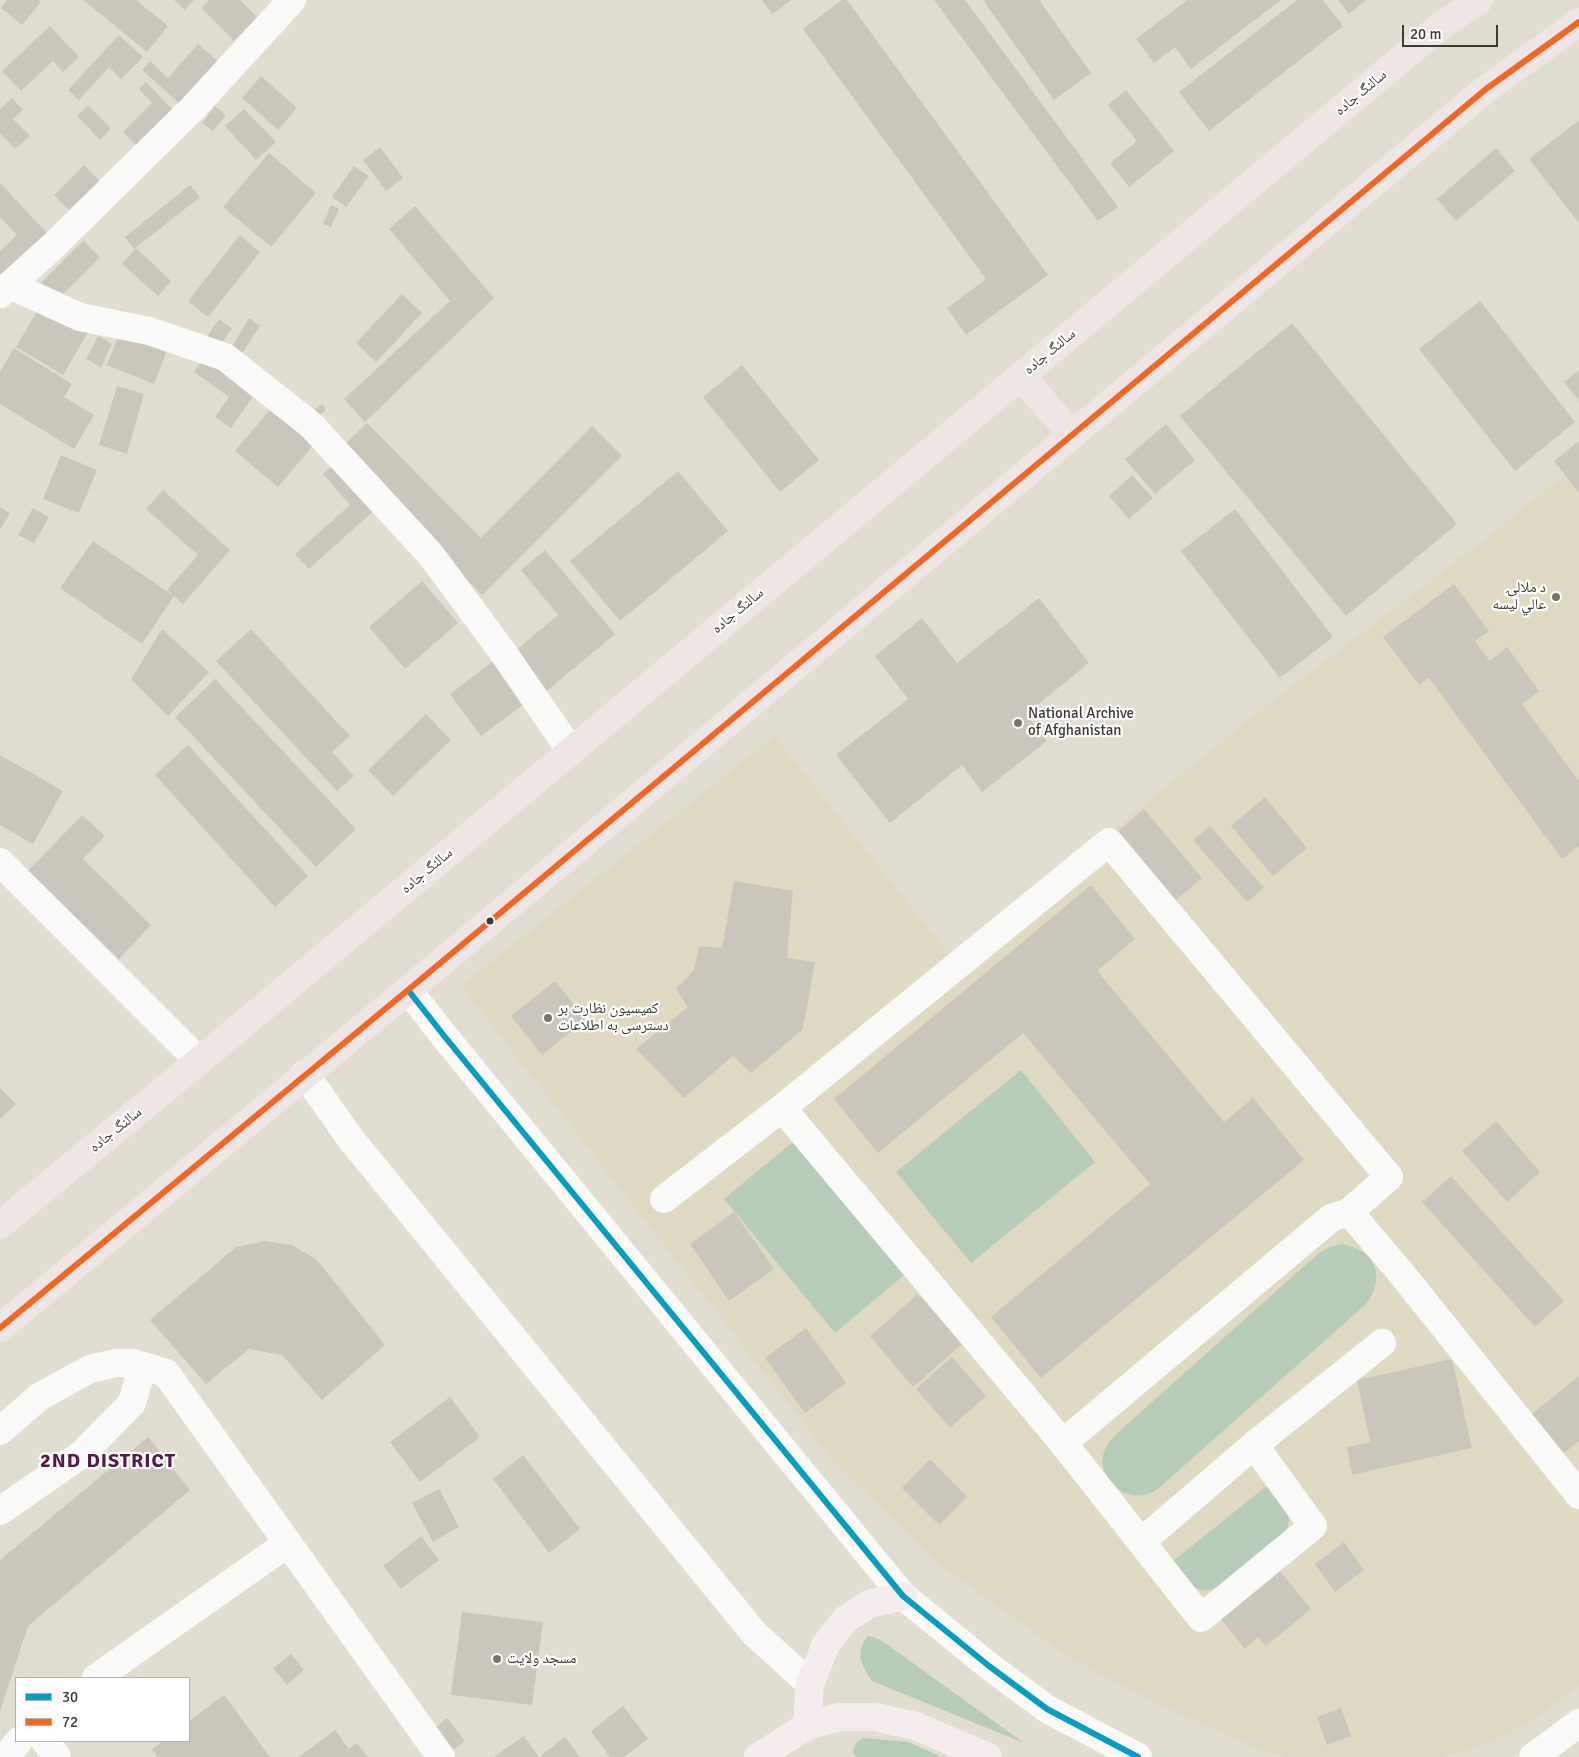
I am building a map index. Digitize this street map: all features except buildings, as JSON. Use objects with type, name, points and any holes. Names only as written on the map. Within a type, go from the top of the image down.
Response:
[{"type":"highway","name":"سالنگ جاده","points":[[0,1225],[1442,25],[1478,0]]},
{"type":"highway","points":[[0,1328],[408,990],[1486,89],[1579,22]]},
{"type":"highway","points":[[1021,376],[1072,435]]},
{"type":"main road","points":[[807,1726],[810,1684],[826,1644],[846,1619],[869,1604],[902,1596]]},
{"type":"main road","points":[[758,1757],[807,1726],[839,1717],[875,1717],[916,1726],[988,1757]]},
{"type":"street","points":[[292,0],[193,108],[53,246],[5,289],[80,317],[149,330],[225,357],[311,425],[431,555],[507,658],[571,751]]},
{"type":"street","points":[[664,1199],[782,1108],[1109,842],[1389,1177],[1349,1212],[1331,1218],[1063,1443]]},
{"type":"street","points":[[0,862],[199,1061]]},
{"type":"street","points":[[408,990],[476,1076],[902,1596],[988,1666],[1047,1709],[1138,1757]]},
{"type":"street","points":[[305,1074],[350,1138],[754,1633],[810,1684]]},
{"type":"street","points":[[782,1108],[1063,1443],[1201,1618],[1313,1526],[1254,1445]]},
{"type":"street","points":[[1349,1212],[1397,1268],[1579,1495]]},
{"type":"street","points":[[1141,1542],[1254,1445],[1382,1343]]},
{"type":"street","points":[[0,1431],[39,1397],[90,1369],[116,1363],[133,1363],[166,1373],[442,1757]]},
{"type":"street","points":[[0,1511],[82,1454],[132,1403],[140,1378],[133,1363]]},
{"type":"street","points":[[97,1677],[288,1543]]},
{"type":"street","points":[[1532,1757],[1579,1723]]},
{"type":"street","points":[[6,1757],[18,1742]]},
{"type":"street","points":[[46,1742],[57,1757]]},
{"type":"shaded area","points":[[1579,463],[1579,1685],[1529,1723],[1475,1748],[1441,1757],[1287,1757],[1254,1747],[1158,1704],[1070,1658],[944,1568],[834,1462],[461,986],[775,736],[953,959],[1261,710],[1487,538]]},
{"type":"green space","points":[[1021,1070],[1095,1162],[971,1263],[896,1172]]},
{"type":"green space","points":[[794,1141],[904,1275],[835,1333],[724,1199]]},
{"type":"green space","points":[[1341,1244],[1363,1252],[1370,1258],[1374,1266],[1376,1275],[1375,1285],[1372,1295],[1365,1305],[1160,1487],[1151,1493],[1141,1495],[1132,1495],[1116,1488],[1105,1474],[1103,1465],[1105,1450],[1115,1435],[1319,1253]]},
{"type":"green space","points":[[1269,1484],[1289,1511],[1286,1533],[1217,1589],[1201,1590],[1190,1585],[1172,1562]]},
{"type":"green space","points":[[868,1636],[877,1638],[885,1643],[1024,1743],[872,1681],[865,1670],[860,1653]]},
{"type":"green space","points":[[863,1738],[908,1742],[942,1757],[856,1757],[853,1752],[856,1743]]},
{"type":"transit line","name":"72","points":[[0,1328],[408,990],[1486,89],[1579,22]]},
{"type":"transit line","name":"30","points":[[408,990],[903,1596],[989,1666],[1047,1709],[1138,1757]]},
{"type":"place","name":"د ملالۍ عالي لیسه","points":[[1556,597]]},
{"type":"place","name":"National Archive of Afghanistan","points":[[1018,723]]},
{"type":"place","name":"کمیسیون نظارت بر دسترسی به اطلاعات","points":[[548,1018]]},
{"type":"place","name":"مسجد ولایت","points":[[497,1659]]},
{"type":"district","name":"2ND DISTRICT","points":[[108,1462]]}]
